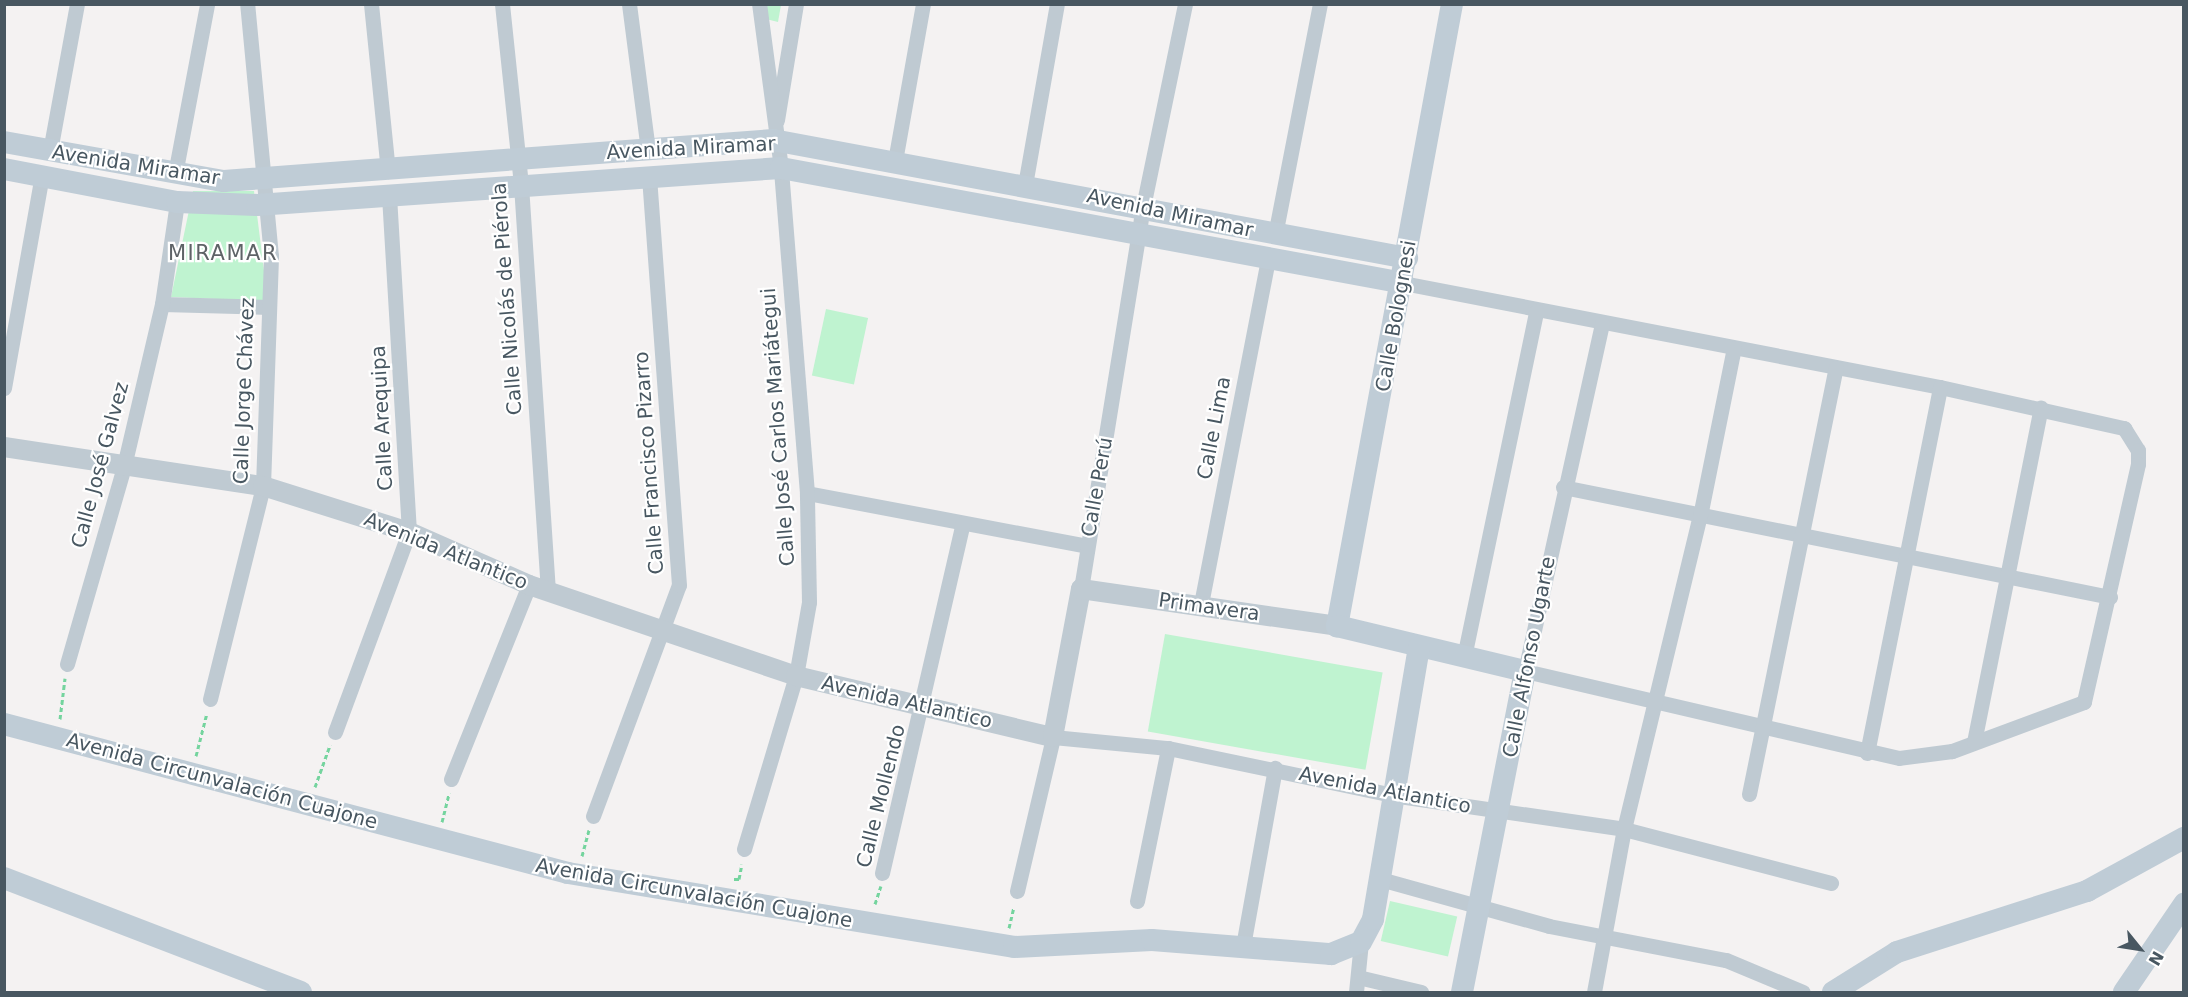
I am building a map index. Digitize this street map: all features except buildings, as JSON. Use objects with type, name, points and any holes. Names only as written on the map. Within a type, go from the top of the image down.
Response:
[{"type":"main road","name":"Calle Bolognesi","points":[[1337,626],[1403,283],[1452,4]]},
{"type":"main road","name":"Avenida Miramar","points":[[4,142],[175,174],[265,178],[388,171],[517,158],[773,140],[1025,185],[1275,235],[1407,258]]},
{"type":"main road","name":"Avenida Miramar","points":[[4,169],[177,202],[266,203],[649,174],[781,168],[1268,260],[1403,283]]},
{"type":"main road","points":[[1337,626],[1525,671]]},
{"type":"main road","points":[[1361,942],[1373,919],[1392,795],[1419,647]]},
{"type":"main road","name":"Calle Alfonso Ugarte","points":[[1462,993],[1525,671]]},
{"type":"main road","name":"Avenida Circunvalación Cuajone","points":[[4,724],[577,875],[877,926],[1007,946],[1152,940],[1331,954],[1361,942]]},
{"type":"main road","points":[[1833,993],[1897,952],[2087,891],[2179,843]]},
{"type":"main road","points":[[4,878],[301,993]]},
{"type":"main road","points":[[2124,993],[2184,904]]},
{"type":"street","points":[[50,151],[77,4]]},
{"type":"street","points":[[175,174],[207,4]]},
{"type":"street","name":"Calle Jorge Chávez","points":[[210,699],[264,486],[268,307],[272,256],[247,4]]},
{"type":"street","points":[[371,4],[388,171]]},
{"type":"street","name":"Calle Nicolás de Piérola","points":[[502,4],[521,185],[548,591]]},
{"type":"street","points":[[629,4],[648,150]]},
{"type":"street","name":"Calle José Carlos Mariátegui","points":[[744,849],[796,676],[809,602],[807,493],[781,168],[773,140],[759,4]]},
{"type":"street","points":[[773,140],[796,4]]},
{"type":"street","points":[[895,161],[923,4]]},
{"type":"street","points":[[1025,185],[1058,4]]},
{"type":"street","name":"Calle Perú","points":[[1017,891],[1053,737],[1081,590],[1143,207],[1185,4]]},
{"type":"street","points":[[1275,235],[1320,4]]},
{"type":"street","name":"Calle Francisco Pizarro","points":[[593,816],[665,632],[678,585],[649,174]]},
{"type":"street","points":[[4,388],[42,175]]},
{"type":"street","name":"Calle Arequipa","points":[[334,732],[409,532],[390,194]]},
{"type":"street","name":"Calle José Galvez","points":[[67,664],[124,466],[162,304],[177,202]]},
{"type":"street","name":"Calle Lima","points":[[1201,604],[1268,260]]},
{"type":"street","points":[[1403,283],[1536,311],[2041,408],[2124,428],[2138,450],[2110,597],[2084,702],[1974,742],[1928,757],[1867,753],[1764,729],[1657,698],[1525,671]]},
{"type":"street","points":[[162,304],[268,307]]},
{"type":"street","points":[[1464,657],[1536,311]]},
{"type":"street","name":"Calle Alfonso Ugarte","points":[[1525,671],[1563,487],[1602,323]]},
{"type":"street","points":[[1594,993],[1624,829],[1700,516],[1734,348]]},
{"type":"street","points":[[1749,794],[1836,368]]},
{"type":"street","points":[[1867,753],[1904,557],[1940,387]]},
{"type":"street","points":[[1974,742],[2041,408]]},
{"type":"street","name":"Avenida Atlantico","points":[[4,447],[264,486],[409,532],[529,585],[796,676],[1053,737],[1168,748],[1275,768],[1392,795],[1499,813],[1624,829],[1831,884]]},
{"type":"street","points":[[1563,487],[2110,597]]},
{"type":"street","points":[[807,493],[1087,546]]},
{"type":"street","name":"Calle Mollendo","points":[[882,873],[925,706],[963,523]]},
{"type":"street","points":[[452,779],[529,585]]},
{"type":"street","name":"Primavera","points":[[1081,590],[1201,604],[1337,626]]},
{"type":"street","points":[[1137,901],[1168,748]]},
{"type":"street","points":[[1243,946],[1275,768]]},
{"type":"street","points":[[1380,879],[1478,909],[1605,937],[1726,960],[1803,993]]},
{"type":"street","points":[[1356,993],[1361,942]]},
{"type":"street","points":[[1358,977],[1421,993]]},
{"type":"path","points":[[58,738],[67,664]]},
{"type":"path","points":[[192,773],[210,699]]},
{"type":"path","points":[[310,803],[334,732]]},
{"type":"path","points":[[438,838],[452,779]]},
{"type":"path","points":[[577,875],[593,816]]},
{"type":"path","points":[[736,902],[738,890],[728,879],[739,879],[744,849]]},
{"type":"path","name":"Calle Mollendo","points":[[877,926],[878,915],[869,910],[879,903],[882,873]]},
{"type":"path","points":[[1007,946],[1008,938],[998,933],[1010,928],[1012,907],[1020,907],[1017,891]]},
{"type":"green space","points":[[764,5],[781,5],[778,22],[766,19]]},
{"type":"green space","points":[[193,191],[254,191],[267,294],[263,301],[171,297]]},
{"type":"green space","points":[[826,309],[868,318],[854,384],[812,376]]},
{"type":"green space","points":[[1165,634],[1383,672],[1365,770],[1148,731]]},
{"type":"green space","points":[[1390,901],[1457,917],[1448,956],[1381,941]]},
{"type":"district","name":"MIRAMAR","points":[[223,253]]}]
